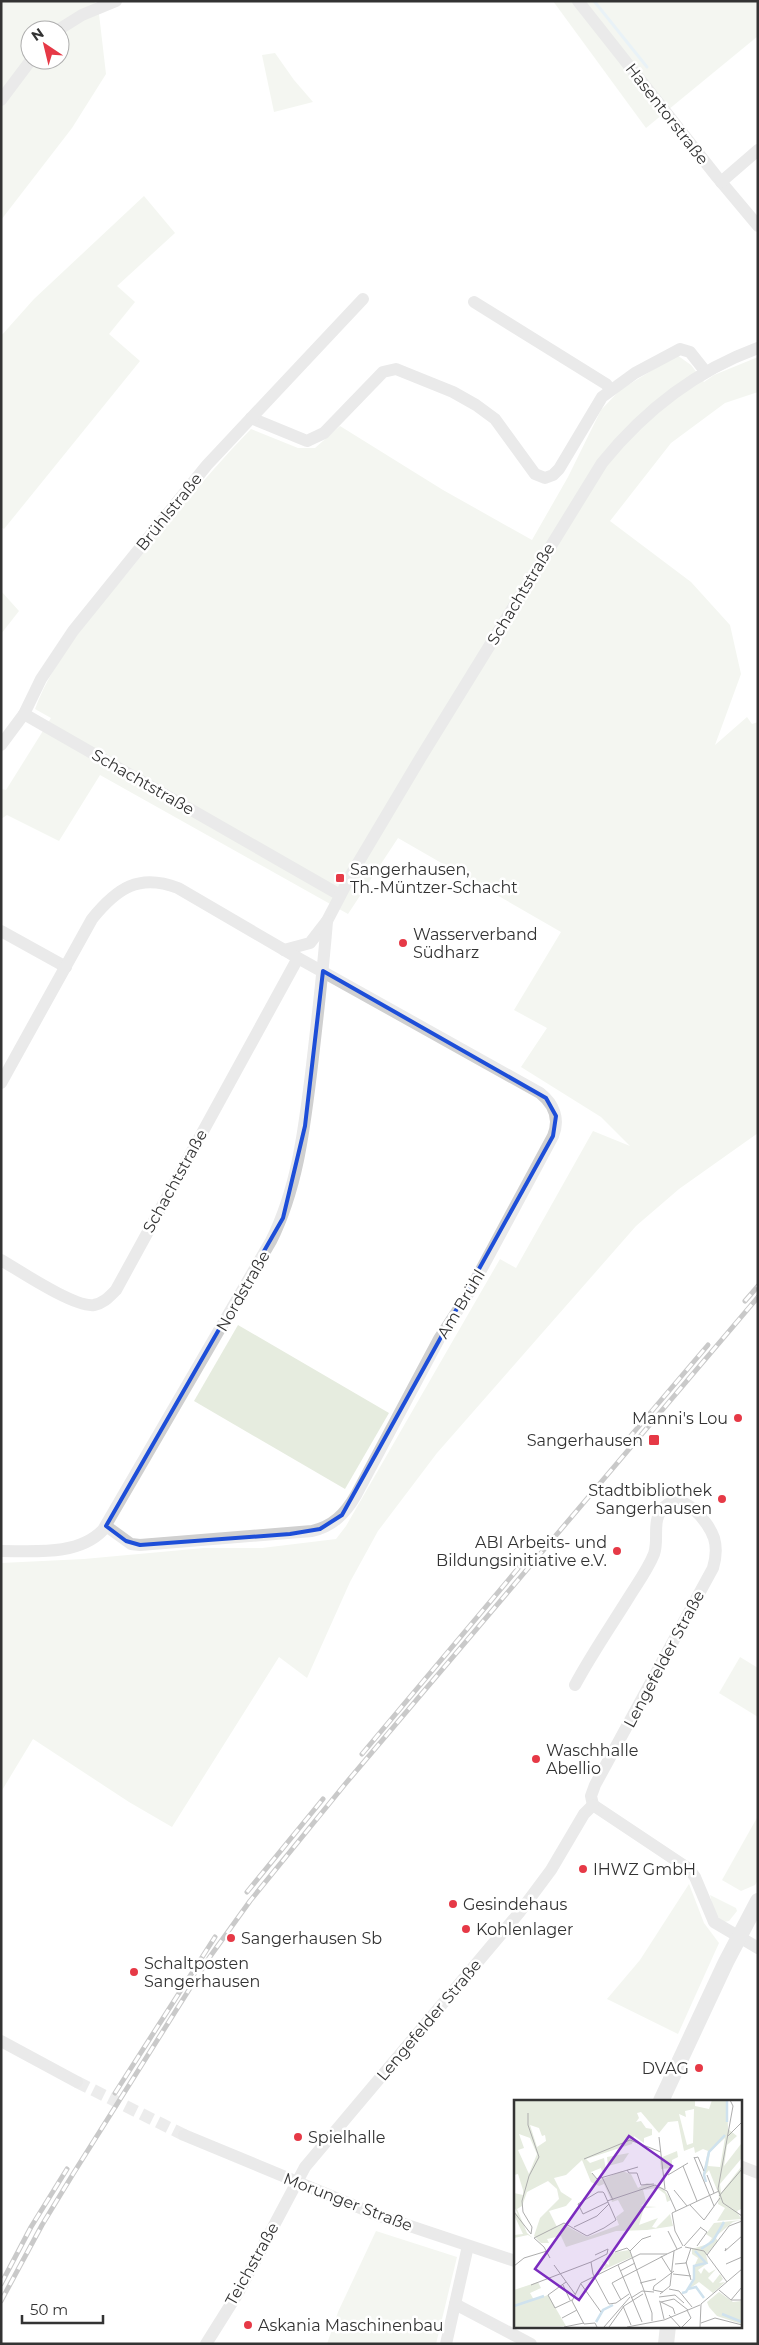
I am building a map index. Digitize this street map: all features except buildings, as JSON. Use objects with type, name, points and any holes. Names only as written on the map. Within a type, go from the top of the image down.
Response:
[{"type":"street","points":[[70,22],[82,15],[116,1]]},
{"type":"street","name":"Hasentorstraße","points":[[578,1],[720,182],[758,226]]},
{"type":"street","points":[[1,100],[24,70]]},
{"type":"street","points":[[720,182],[758,150]]},
{"type":"street","name":"Brühlstraße","points":[[1,745],[24,714],[41,679],[73,631],[207,465],[362,299]]},
{"type":"street","points":[[474,302],[606,384],[610,389]]},
{"type":"street","name":"Schachtstraße","points":[[284,950],[310,943],[327,920],[420,757],[602,463],[627,434],[652,410],[683,385],[705,371],[758,348]]},
{"type":"street","points":[[251,418],[306,441],[324,433],[384,372],[396,369],[454,392],[495,419],[535,474],[545,478],[553,476],[560,470],[592,411],[610,389],[656,360],[680,349],[690,352],[705,371]]},
{"type":"street","name":"Schachtstraße","points":[[24,714],[340,895]]},
{"type":"street","points":[[1,1083],[92,919],[107,901],[123,889],[142,881],[162,882],[178,888],[323,971]]},
{"type":"street","name":"Nordstraße","points":[[1,1551],[72,1547],[94,1537],[106,1526],[228,1317],[283,1218],[292,1189],[304,1126],[323,971],[327,920]]},
{"type":"street","points":[[1,932],[66,967]]},
{"type":"street","name":"Schachtstraße","points":[[1,1260],[77,1303],[93,1306],[104,1302],[116,1290],[298,958]]},
{"type":"street","name":"Am Brühl","points":[[106,1526],[131,1544],[140,1546],[312,1531],[338,1519],[360,1489],[439,1339],[467,1296],[554,1132],[556,1120],[554,1109],[542,1095],[323,971]]},
{"type":"street","name":"Lengefelder Straße","points":[[296,2182],[333,2133],[519,1913],[551,1870],[584,1814],[592,1805],[591,1796],[595,1785],[713,1568],[716,1551],[714,1537],[704,1521],[686,1502],[677,1501],[668,1504],[660,1512],[656,1523],[654,1553],[575,1686]]},
{"type":"street","points":[[592,1805],[689,1869],[697,1880],[714,1922],[758,1948]]},
{"type":"street","points":[[661,2100],[758,1901]]},
{"type":"street","points":[[1,2041],[76,2082]]},
{"type":"street","name":"Morunger Straße","points":[[184,2135],[377,2216],[514,2261]]},
{"type":"street","points":[[742,2167],[758,2173]]},
{"type":"street","name":"Teichstraße","points":[[206,2344],[263,2248],[296,2182]]},
{"type":"street","points":[[446,2344],[468,2246]]},
{"type":"street","points":[[455,2304],[531,2344]]},
{"type":"street","points":[[666,2344],[668,2328]]},
{"type":"highlighted area","points":[[323,971],[546,1098],[556,1116],[553,1136],[342,1515],[320,1529],[290,1534],[140,1545],[126,1541],[106,1526],[283,1218],[305,1126]]},
{"type":"shaded area","points":[[1,1],[94,1],[99,14],[106,74],[72,128],[1,220]]},
{"type":"shaded area","points":[[553,1],[758,1],[758,36],[646,128]]},
{"type":"shaded area","points":[[275,53],[294,80],[313,102],[274,112],[262,55]]},
{"type":"shaded area","points":[[144,196],[175,233],[117,286],[135,302],[109,334],[140,361],[4,529],[1,527],[1,336],[34,299]]},
{"type":"shaded area","points":[[677,355],[691,365],[704,382],[714,375],[758,357],[758,392],[725,403],[671,443],[610,521],[691,582],[730,625],[741,674],[715,745],[747,717],[752,724],[758,722],[758,1133],[679,1189],[636,1226],[437,1453],[378,1531],[350,1582],[307,1678],[279,1657],[172,1827],[129,1802],[33,1739],[1,1792],[1,1563],[84,1559],[204,1548],[262,1548],[336,1539],[346,1526],[500,1259],[516,1268],[593,1131],[630,1146],[601,1117],[521,1067],[547,1028],[514,1010],[561,932],[398,838],[348,914],[100,775],[59,841],[7,815],[1,819],[1,789],[6,790],[51,718],[35,709],[43,690],[64,653],[89,619],[188,498],[251,429],[298,448],[315,448],[340,426],[443,490],[532,540],[568,477],[601,410],[620,390]]},
{"type":"shaded area","points":[[1,591],[19,611],[1,634]]},
{"type":"shaded area","points":[[238,1325],[389,1413],[345,1489],[194,1401]]},
{"type":"shaded area","points":[[740,1657],[758,1668],[758,1717],[719,1693]]},
{"type":"shaded area","points":[[758,1816],[758,1880],[755,1885],[741,1891],[722,1880]]},
{"type":"shaded area","points":[[689,1884],[704,1923],[719,1943],[678,2034],[607,1999],[640,1960]]},
{"type":"shaded area","points":[[710,1895],[736,1908],[737,1911],[729,1921],[724,1922],[719,1918],[714,1911]]},
{"type":"shaded area","points":[[376,2231],[457,2257],[436,2344],[327,2344],[338,2312]]},
{"type":"waterway","points":[[594,1],[647,67]]},
{"type":"tunnel","points":[[77,2082],[184,2135]]},
{"type":"railway","points":[[745,1301],[758,1286]]},
{"type":"railway","points":[[1,2301],[42,2225],[73,2174],[209,1958],[250,1901],[346,1783],[758,1297]]},
{"type":"railway","points":[[628,1439],[708,1345]]},
{"type":"railway","points":[[362,1754],[526,1559]]},
{"type":"railway","points":[[247,1892],[323,1799]]},
{"type":"railway","points":[[115,2093],[215,1937]]},
{"type":"railway","points":[[1,2284],[31,2227],[67,2169]]},
{"type":"place","name":"Sangerhausen, Th.-Müntzer-Schacht","points":[[340,878]]},
{"type":"place","name":"Wasserverband Südharz","points":[[403,943]]},
{"type":"place","name":"Manni's Lou","points":[[738,1418]]},
{"type":"place","name":"Sangerhausen","points":[[654,1440]]},
{"type":"place","name":"Stadtbibliothek Sangerhausen","points":[[722,1499]]},
{"type":"place","name":"ABI Arbeits- und Bildungsinitiative e.V.","points":[[617,1551]]},
{"type":"place","name":"Waschhalle Abellio","points":[[536,1759]]},
{"type":"place","name":"IHWZ GmbH","points":[[583,1869]]},
{"type":"place","name":"Gesindehaus","points":[[453,1904]]},
{"type":"place","name":"Kohlenlager","points":[[466,1929]]},
{"type":"place","name":"Sangerhausen Sb","points":[[231,1938]]},
{"type":"place","name":"Schaltposten Sangerhausen","points":[[134,1972]]},
{"type":"place","name":"DVAG","points":[[699,2068]]},
{"type":"place","name":"Spielhalle","points":[[298,2137]]},
{"type":"place","name":"Askania Maschinenbau","points":[[248,2325]]}]
